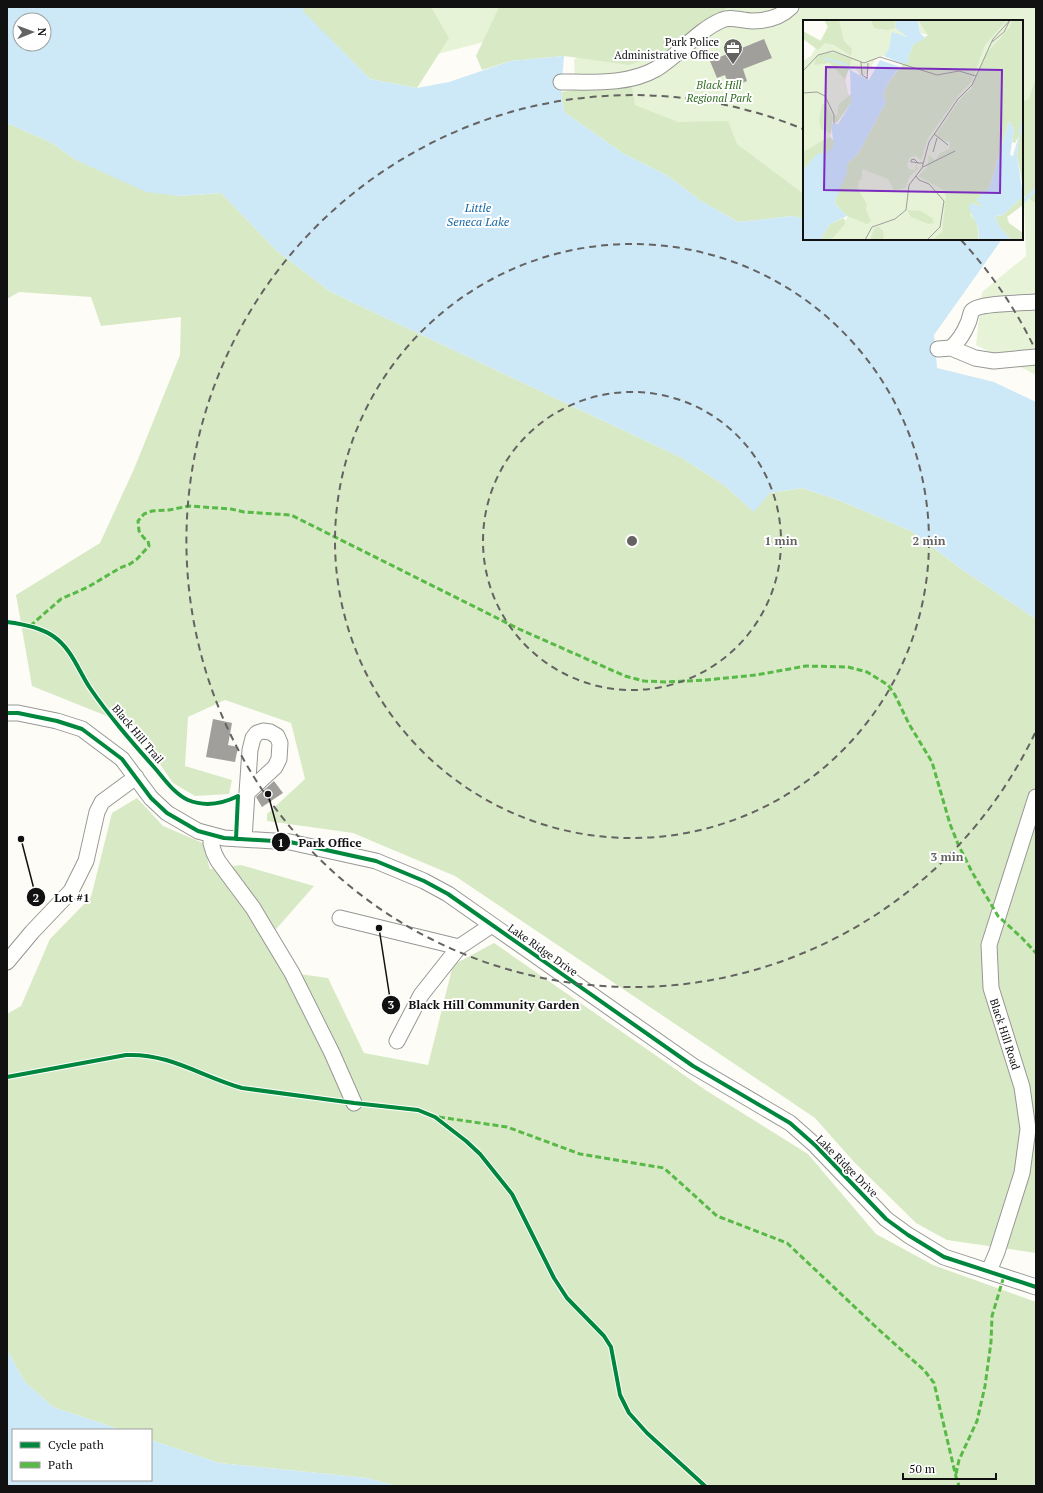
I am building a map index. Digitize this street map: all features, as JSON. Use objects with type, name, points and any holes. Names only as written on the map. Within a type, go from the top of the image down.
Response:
[{"type":"street","points":[[561,82],[610,82],[634,77],[656,69],[723,19],[734,18],[752,21],[771,18],[783,14],[791,7]]},
{"type":"street","points":[[1036,302],[985,305],[975,309],[972,311],[958,341],[944,348],[975,358],[994,361],[1036,357]]},
{"type":"street","name":"Lake Ridge Drive","points":[[7,713],[18,713],[57,721],[82,729],[122,759],[151,798],[167,813],[198,831],[224,838],[290,842],[376,861],[424,881],[448,894],[693,1066],[790,1124],[816,1146],[886,1219],[908,1235],[944,1257],[1036,1287]]},
{"type":"street","points":[[7,962],[32,932],[71,891],[86,861],[96,812],[102,802],[136,777]]},
{"type":"street","points":[[244,839],[247,793]]},
{"type":"street","name":"Black Hill Road","points":[[988,1271],[997,1252],[1022,1173],[1028,1129],[1022,1088],[991,988],[989,945],[1036,797]]},
{"type":"street","points":[[211,835],[211,843],[218,861],[253,908],[292,973],[332,1053],[354,1104]]},
{"type":"street","points":[[340,918],[459,947]]},
{"type":"street","points":[[397,1041],[421,995],[459,947],[492,925]]},
{"type":"green space","points":[[304,7],[431,7],[449,38],[417,88],[370,79],[302,11]]},
{"type":"green space","name":"Black Hill Regional Park","points":[[336,7],[1036,7],[1036,375],[976,345],[982,292],[1026,256],[1023,174],[1023,20],[803,20],[803,205],[576,96],[574,60],[604,33],[589,15],[399,64]]},
{"type":"green space","points":[[499,7],[727,7],[709,24],[660,55],[629,65],[564,56],[511,61],[482,70],[476,56]]},
{"type":"green space","points":[[1036,77],[1036,203],[1023,196],[1023,102],[1029,99]]},
{"type":"green space","points":[[631,81],[635,105],[678,122],[728,121],[737,144],[801,192],[803,195],[803,219],[793,216],[738,222],[701,201],[668,176],[624,154],[564,112],[561,92]]},
{"type":"green space","points":[[7,123],[52,143],[76,160],[178,196],[221,193],[277,251],[331,292],[682,458],[724,485],[753,511],[770,493],[802,488],[841,501],[911,531],[960,568],[1036,619],[1036,1253],[947,1240],[916,1223],[854,1162],[815,1118],[455,876],[353,833],[267,821],[267,814],[305,779],[291,723],[225,700],[188,717],[185,766],[232,780],[229,794],[195,796],[173,783],[134,727],[32,686],[16,595],[100,543],[134,469],[180,355],[181,317],[101,326],[91,297],[19,292],[7,299]]},
{"type":"green space","points":[[137,798],[163,826],[203,843],[210,869],[241,865],[314,886],[270,936],[292,973],[328,978],[364,1053],[428,1065],[453,965],[494,943],[707,1091],[808,1154],[876,1234],[933,1265],[1036,1302],[1036,1486],[397,1486],[367,1478],[219,1463],[152,1440],[152,1429],[118,1429],[53,1407],[25,1382],[7,1350],[7,1014],[21,1006],[50,939],[91,897],[112,813]]},
{"type":"water","name":"Little Seneca Lake","points":[[7,7],[304,7],[303,11],[370,79],[417,88],[449,82],[511,61],[564,56],[561,92],[564,112],[624,154],[668,176],[701,201],[738,222],[793,216],[803,219],[803,240],[1001,240],[934,335],[937,368],[994,382],[1036,402],[1036,619],[960,568],[911,531],[841,501],[802,488],[770,493],[754,512],[724,485],[682,458],[331,292],[277,251],[221,193],[178,196],[146,192],[76,160],[52,143],[7,123]]},
{"type":"water","points":[[7,1350],[25,1382],[53,1407],[118,1429],[12,1429],[12,1481],[152,1481],[152,1440],[219,1463],[367,1478],[397,1486],[7,1486]]},
{"type":"building","name":"Park Police Administrative Office","points":[[764,39],[772,58],[743,69],[747,81],[730,88],[725,75],[717,78],[710,61]]},
{"type":"building","points":[[213,719],[232,723],[228,745],[238,747],[235,762],[206,757]]},
{"type":"building","points":[[274,781],[283,793],[262,807],[256,797]]},
{"type":"waterway","points":[[1023,202],[1036,189]]},
{"type":"marked path","points":[[30,626],[61,599],[88,587],[137,559],[149,546],[148,541],[139,531],[138,521],[144,514],[152,511],[169,510],[189,506],[291,515],[519,629],[625,676],[644,681],[666,682],[706,680],[756,675],[806,666],[848,667],[867,672],[888,685],[932,762],[950,824],[958,844],[972,872],[998,916],[1036,953]]},
{"type":"marked path","points":[[439,1117],[507,1127],[580,1154],[664,1168],[717,1216],[787,1243],[924,1370],[934,1383],[959,1486]]},
{"type":"marked path","points":[[956,1474],[959,1460],[977,1421],[985,1386],[991,1342],[992,1316],[1004,1276]]},
{"type":"cycle path","name":"Black Hill Trail","points":[[7,622],[37,628],[60,641],[70,653],[90,688],[120,728],[178,794],[188,800],[207,804],[220,803],[238,796],[236,839]]},
{"type":"cycle path","points":[[7,713],[18,713],[57,721],[82,729],[122,759],[151,798],[167,813],[198,831],[224,838],[290,842],[376,861],[424,881],[448,894],[693,1066],[790,1123],[816,1146],[886,1219],[908,1235],[944,1257],[1036,1287]]},
{"type":"cycle path","points":[[7,1077],[126,1055],[142,1055],[171,1062],[242,1088],[418,1110],[435,1117],[480,1154],[512,1194],[554,1278],[567,1298],[604,1336],[611,1347],[620,1395],[629,1413],[647,1433],[705,1486]]},
{"type":"place","name":"Park Police Administrative Office","points":[[733,65]]},
{"type":"place","name":"Park Office","points":[[268,794]]},
{"type":"place","name":"Lot #1","points":[[21,839]]},
{"type":"place","name":"Black Hill Community Garden","points":[[379,928]]}]
